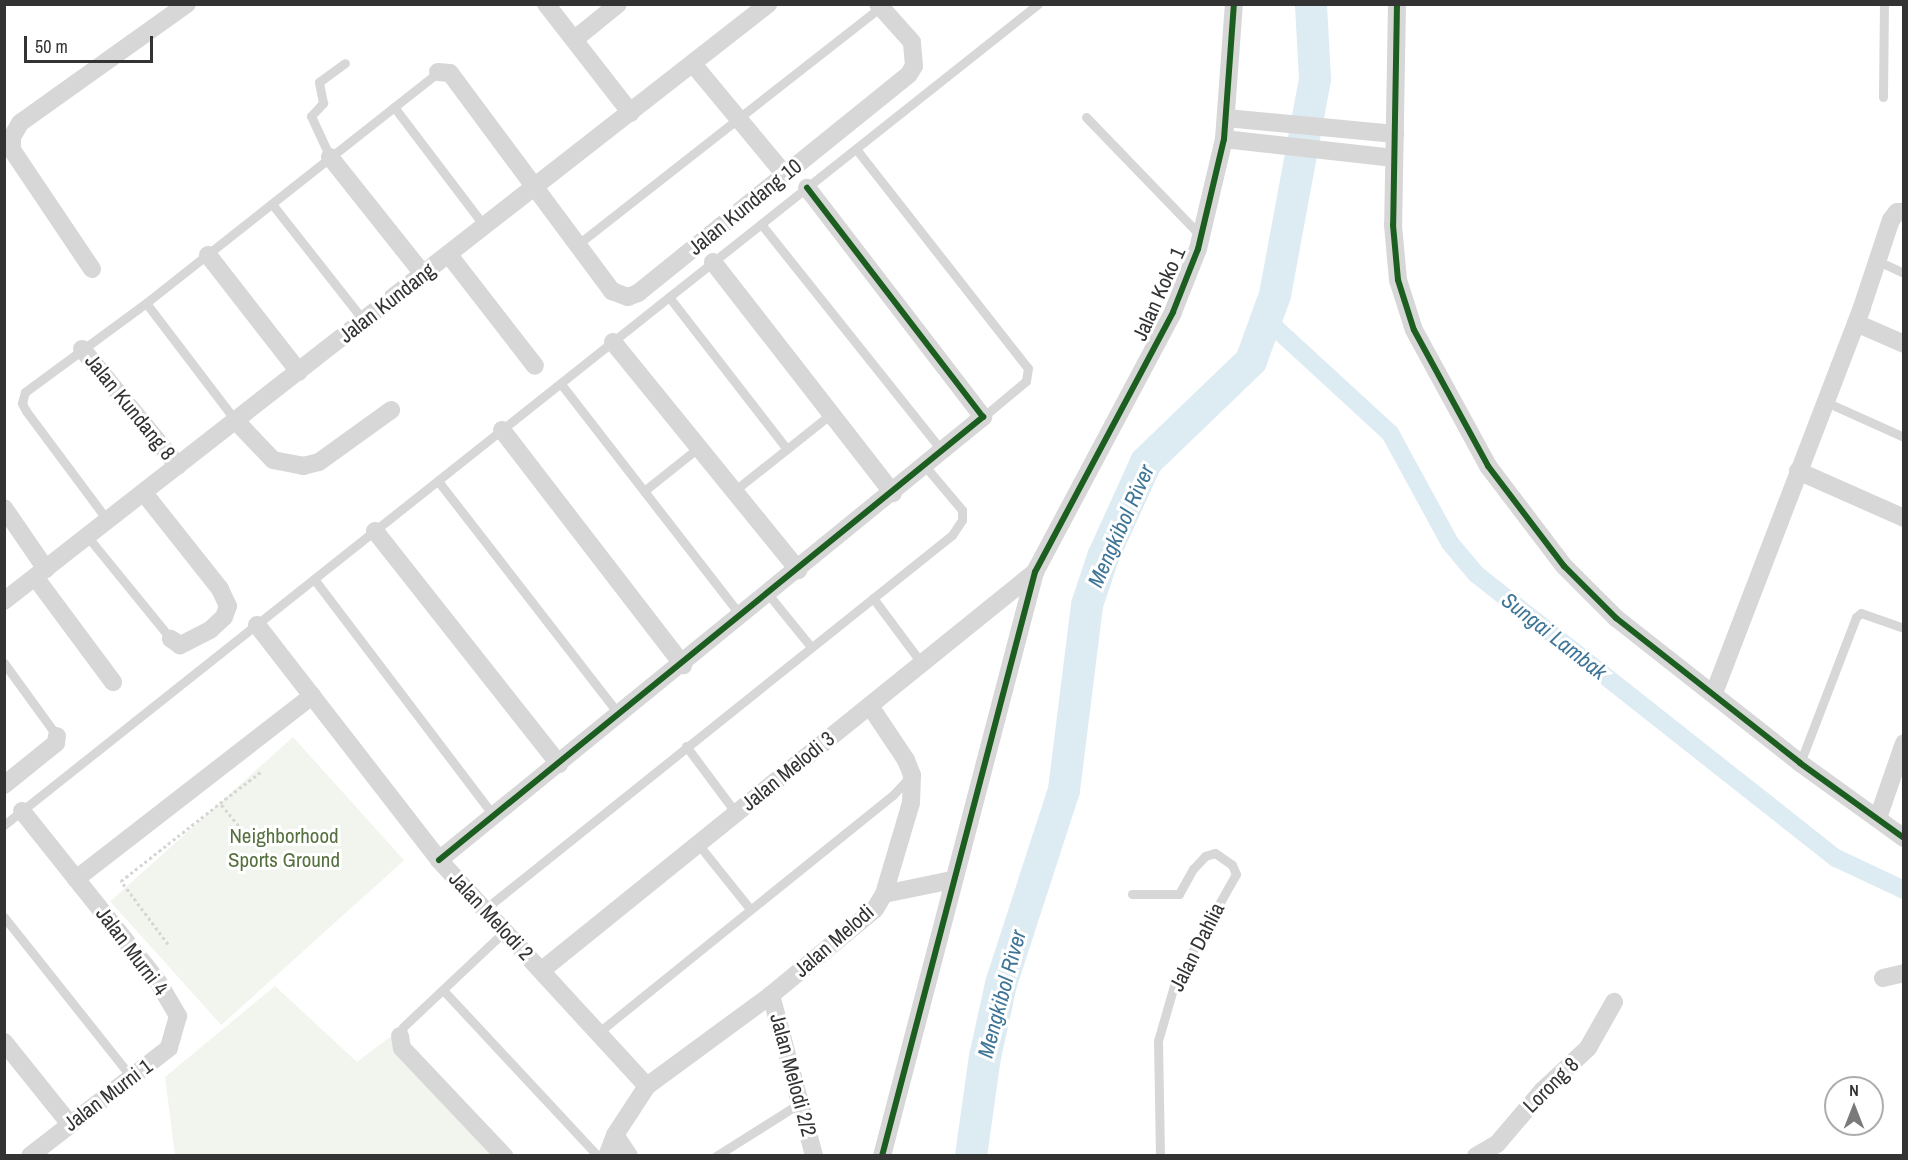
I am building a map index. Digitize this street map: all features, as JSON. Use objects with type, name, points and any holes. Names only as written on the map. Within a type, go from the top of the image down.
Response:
[{"type":"street","points":[[92,269],[12,150],[12,137],[20,123],[187,4]]},
{"type":"street","points":[[546,4],[631,113]]},
{"type":"street","points":[[575,39],[618,4]]},
{"type":"street","name":"Jalan Kundang","points":[[4,601],[768,4]]},
{"type":"street","name":"Jalan Koko 1","points":[[1035,572],[1173,312],[1202,237],[1224,139],[1234,4]]},
{"type":"street","points":[[1397,4],[1393,225],[1405,308],[1432,367],[1488,466],[1580,583],[1616,618],[1800,763],[1904,838]]},
{"type":"street","name":"Jalan Kundang 10","points":[[438,72],[450,73],[577,245],[619,297],[638,293],[914,66],[912,42],[879,6]]},
{"type":"street","points":[[693,64],[784,175]]},
{"type":"street","points":[[1226,118],[1267,120],[1395,134]]},
{"type":"street","points":[[1224,139],[1394,158]]},
{"type":"street","points":[[330,157],[424,274]]},
{"type":"street","points":[[439,860],[742,617],[983,417],[807,188]]},
{"type":"street","points":[[1714,693],[1856,323],[1893,216],[1904,212]]},
{"type":"street","points":[[208,255],[299,372]]},
{"type":"street","points":[[448,255],[535,366]]},
{"type":"street","points":[[713,262],[893,493]]},
{"type":"street","points":[[1856,323],[1904,344]]},
{"type":"street","points":[[613,342],[798,570]]},
{"type":"street","name":"Jalan Kundang 8","points":[[82,349],[178,466]]},
{"type":"street","points":[[236,421],[273,460],[303,466],[318,462],[391,410]]},
{"type":"street","points":[[502,430],[683,665]]},
{"type":"street","points":[[1798,471],[1904,518]]},
{"type":"street","points":[[144,493],[220,589],[228,606],[224,617],[210,630],[180,645],[171,639]]},
{"type":"street","points":[[4,508],[40,573],[113,682]]},
{"type":"street","points":[[375,531],[559,764]]},
{"type":"street","points":[[882,1155],[952,880],[1035,572]]},
{"type":"street","name":"Jalan Melodi 3","points":[[542,970],[924,665],[1035,572]]},
{"type":"street","name":"Jalan Melodi 2","points":[[257,625],[439,860],[647,1086]]},
{"type":"street","points":[[76,879],[312,696]]},
{"type":"street","points":[[870,706],[906,760],[912,775]]},
{"type":"street","points":[[4,785],[56,743],[57,736]]},
{"type":"street","points":[[1878,818],[1904,743]]},
{"type":"street","name":"Jalan Melodi","points":[[647,1086],[771,995],[875,909],[884,894],[911,803],[912,775]]},
{"type":"street","name":"Jalan Murni 4","points":[[22,811],[157,980],[178,1016],[178,1028]]},
{"type":"street","points":[[884,894],[952,880]]},
{"type":"street","points":[[1883,978],[1904,973]]},
{"type":"street","name":"Jalan Melodi 2/2","points":[[771,995],[814,1155]]},
{"type":"street","name":"Lorong 8","points":[[1476,1155],[1497,1144],[1543,1090],[1588,1048],[1614,1002]]},
{"type":"street","name":"Jalan Murni 1","points":[[30,1155],[169,1048],[178,1028]]},
{"type":"street","points":[[400,1036],[402,1048],[504,1155]]},
{"type":"street","points":[[4,1042],[70,1124]]},
{"type":"street","points":[[607,1155],[615,1135],[647,1086]]},
{"type":"street","points":[[615,1135],[629,1155]]},
{"type":"lane","points":[[4,825],[1038,4]]},
{"type":"lane","points":[[1883,97],[1884,4]]},
{"type":"lane","points":[[577,245],[879,6]]},
{"type":"lane","points":[[330,157],[311,116],[323,103],[319,82],[345,63]]},
{"type":"lane","points":[[108,521],[22,404],[31,387],[146,303],[438,72]]},
{"type":"lane","points":[[394,107],[484,227]]},
{"type":"lane","points":[[1086,117],[1202,237]]},
{"type":"lane","points":[[856,149],[1028,368],[1026,381],[983,417]]},
{"type":"lane","points":[[272,204],[364,321]]},
{"type":"lane","points":[[761,224],[943,452]]},
{"type":"lane","points":[[1878,261],[1904,273]]},
{"type":"lane","points":[[669,297],[787,449]]},
{"type":"lane","points":[[146,303],[236,421]]},
{"type":"lane","points":[[561,384],[742,617]]},
{"type":"lane","points":[[1826,402],[1904,437]]},
{"type":"lane","points":[[734,491],[832,413]]},
{"type":"lane","points":[[644,490],[698,448]]},
{"type":"lane","points":[[484,909],[952,535],[962,520],[962,510],[925,466]]},
{"type":"lane","points":[[438,481],[620,716]]},
{"type":"lane","points":[[87,536],[171,639]]},
{"type":"lane","points":[[314,579],[494,815]]},
{"type":"lane","points":[[768,594],[810,647]]},
{"type":"lane","points":[[873,598],[924,665]]},
{"type":"lane","points":[[1800,763],[1856,617],[1861,614],[1904,628]]},
{"type":"lane","points":[[4,663],[57,736]]},
{"type":"lane","points":[[686,746],[736,813]]},
{"type":"lane","points":[[599,1032],[893,795],[912,775]]},
{"type":"lane","points":[[698,844],[750,909]]},
{"type":"lane","name":"Jalan Dahlia","points":[[1132,894],[1179,894],[1193,869],[1205,856],[1215,853],[1232,865],[1236,874],[1175,982],[1158,1041],[1160,1155]]},
{"type":"lane","points":[[4,917],[132,1078]]},
{"type":"lane","points":[[400,1036],[403,1027],[505,931]]},
{"type":"lane","points":[[443,990],[598,1155]]},
{"type":"lane","points":[[716,1155],[801,1102]]},
{"type":"path","points":[[168,944],[121,881],[262,771]]},
{"type":"path","points":[[220,803],[254,844]]},
{"type":"green space","name":"Neighborhood Sports Ground","points":[[293,737],[404,860],[221,1025],[110,902]]},
{"type":"green space","points":[[275,986],[357,1062],[390,1037],[498,1155],[175,1155],[165,1077]]},
{"type":"waterway","name":"Mengkibol River","points":[[971,1156],[985,1057],[1001,984],[1064,790],[1087,605],[1103,557],[1146,462],[1251,361],[1275,295],[1315,79],[1311,4]]},
{"type":"waterway","name":"Sungai Lambak","points":[[1267,320],[1390,433],[1450,543],[1476,574],[1836,858],[1904,890]]},
{"type":"cycle path","points":[[882,1156],[1035,572],[1173,312],[1198,249],[1224,139],[1234,4]]},
{"type":"cycle path","points":[[1397,4],[1393,225],[1398,280],[1414,330],[1488,466],[1564,566],[1616,618],[1800,763],[1904,838]]},
{"type":"cycle path","points":[[439,860],[983,417],[807,188]]}]
